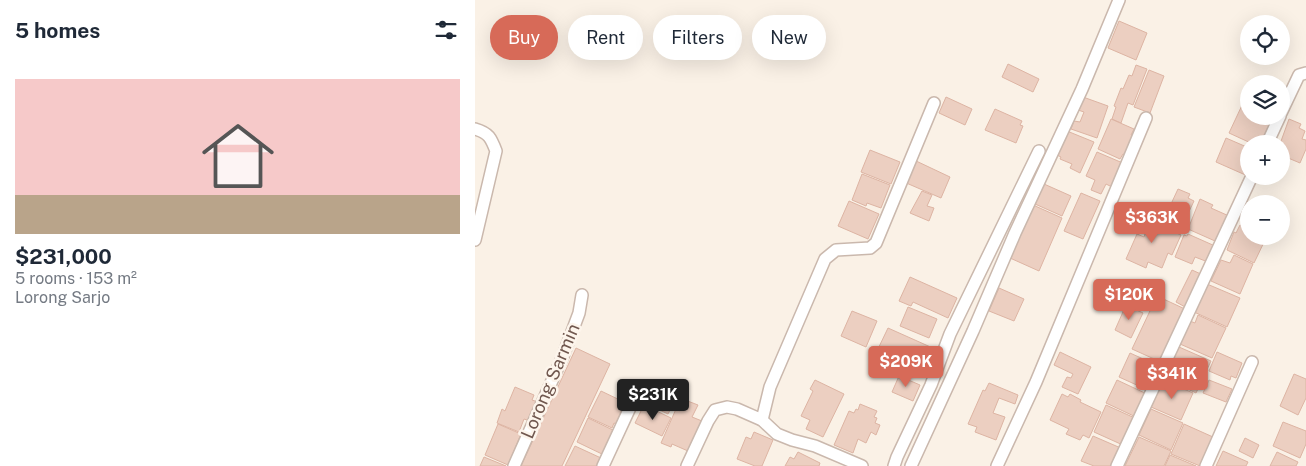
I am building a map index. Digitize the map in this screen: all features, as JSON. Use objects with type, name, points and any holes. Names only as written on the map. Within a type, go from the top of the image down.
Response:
[{"type":"street","points":[[911,466],[1081,90],[1119,0]]},
{"type":"street","points":[[1290,94],[1299,75],[1306,73]]},
{"type":"street","points":[[762,420],[770,387],[825,259],[836,250],[870,248],[876,243],[934,103]]},
{"type":"street","points":[[997,466],[1036,382],[1146,118]]},
{"type":"street","points":[[475,129],[491,138],[496,151],[475,240]]},
{"type":"street","points":[[895,466],[897,457],[931,385],[950,334],[1039,151]]},
{"type":"street","points":[[1117,466],[1248,185]]},
{"type":"street","name":"Lorong Sarmin","points":[[514,466],[563,356],[579,313],[582,295]]},
{"type":"street","points":[[1206,466],[1252,362]]},
{"type":"street","points":[[603,466],[634,399]]},
{"type":"street","points":[[687,466],[715,410],[727,407],[762,420],[777,434],[815,446],[862,466]]},
{"type":"building","points":[[1119,21],[1147,33],[1136,60],[1108,48]]},
{"type":"building","points":[[1008,64],[1039,79],[1033,92],[1002,77]]},
{"type":"building","points":[[1136,65],[1147,69],[1133,105],[1128,103],[1121,123],[1112,119],[1116,107],[1114,106],[1121,88],[1123,89],[1129,75],[1132,76]]},
{"type":"building","points":[[1149,70],[1164,76],[1150,113],[1134,107]]},
{"type":"building","points":[[946,97],[972,109],[965,125],[939,113]]},
{"type":"building","points":[[1083,97],[1108,106],[1097,138],[1071,129],[1074,121],[1080,122],[1084,112],[1078,110]]},
{"type":"building","points":[[995,109],[1022,121],[1020,125],[1023,126],[1016,143],[985,130]]},
{"type":"building","points":[[1240,110],[1240,125],[1270,125],[1266,135],[1240,135],[1240,138],[1229,133]]},
{"type":"building","points":[[1111,119],[1134,129],[1131,135],[1137,137],[1128,156],[1123,154],[1120,159],[1098,149]]},
{"type":"building","points":[[1290,119],[1301,124],[1299,128],[1305,131],[1302,139],[1306,140],[1306,149],[1300,163],[1290,159],[1290,135],[1283,135],[1287,125],[1290,125]]},
{"type":"building","points":[[1067,131],[1094,142],[1080,173],[1070,168],[1072,164],[1060,159],[1061,157],[1057,155]]},
{"type":"building","points":[[1226,138],[1240,144],[1240,173],[1216,162]]},
{"type":"building","points":[[870,150],[900,162],[891,184],[861,172]]},
{"type":"building","points":[[1097,152],[1125,164],[1114,188],[1106,184],[1101,194],[1091,190],[1095,180],[1086,176]]},
{"type":"building","points":[[914,160],[950,177],[941,198],[904,182]]},
{"type":"building","points":[[862,174],[890,185],[881,208],[867,203],[866,206],[852,200]]},
{"type":"building","points":[[1044,184],[1071,196],[1062,216],[1035,204]]},
{"type":"building","points":[[1178,189],[1190,194],[1188,198],[1194,201],[1184,222],[1177,219],[1175,224],[1164,219]]},
{"type":"building","points":[[922,191],[932,195],[927,206],[934,208],[929,221],[910,213]]},
{"type":"building","points":[[1081,193],[1100,201],[1083,239],[1064,231]]},
{"type":"building","points":[[1200,199],[1213,205],[1211,208],[1229,216],[1215,241],[1188,229]]},
{"type":"building","points":[[849,201],[879,214],[868,239],[838,226]]},
{"type":"building","points":[[1033,205],[1062,218],[1039,271],[1010,258]]},
{"type":"building","points":[[1135,215],[1181,235],[1172,255],[1168,253],[1162,268],[1148,262],[1146,268],[1126,259],[1137,234],[1144,237],[1146,231],[1131,224]]},
{"type":"building","points":[[1240,225],[1240,245],[1263,245],[1254,263],[1227,250],[1234,232],[1236,233]]},
{"type":"building","points":[[1188,234],[1215,246],[1208,262],[1195,257],[1192,264],[1175,257],[1184,235],[1187,236]]},
{"type":"building","points":[[1234,255],[1253,264],[1240,294],[1211,281],[1221,260],[1230,263]]},
{"type":"building","points":[[1192,270],[1203,275],[1187,308],[1176,302]]},
{"type":"building","points":[[910,277],[957,298],[948,318],[913,302],[911,306],[899,301]]},
{"type":"building","points":[[1207,284],[1240,298],[1227,327],[1194,312]]},
{"type":"building","points":[[999,288],[1024,299],[1014,321],[989,311]]},
{"type":"building","points":[[1157,296],[1187,310],[1163,363],[1132,349]]},
{"type":"building","points":[[1126,305],[1143,313],[1131,338],[1115,330]]},
{"type":"building","points":[[908,307],[937,319],[929,338],[900,326]]},
{"type":"building","points":[[852,311],[877,321],[866,347],[841,336]]},
{"type":"building","points":[[1198,315],[1226,328],[1212,358],[1180,344],[1190,321],[1195,323]]},
{"type":"building","points":[[888,328],[935,349],[925,372],[877,351]]},
{"type":"building","points":[[1179,347],[1211,361],[1196,393],[1175,383],[1177,379],[1166,374]]},
{"type":"building","points":[[576,348],[610,364],[562,466],[521,466]]},
{"type":"building","points":[[1060,352],[1091,367],[1078,394],[1062,387],[1067,377],[1071,378],[1073,374],[1054,365]]},
{"type":"building","points":[[1217,352],[1242,363],[1236,378],[1231,376],[1230,380],[1209,371]]},
{"type":"building","points":[[1130,353],[1161,367],[1150,391],[1119,377]]},
{"type":"building","points":[[1294,374],[1306,379],[1306,398],[1298,415],[1280,406]]},
{"type":"building","points":[[899,376],[920,385],[913,401],[892,392]]},
{"type":"building","points":[[815,380],[844,394],[823,437],[806,429],[810,420],[801,416],[813,391],[810,389]]},
{"type":"building","points":[[1117,380],[1149,395],[1138,418],[1106,403]]},
{"type":"building","points":[[1163,380],[1193,393],[1181,420],[1151,407]]},
{"type":"building","points":[[1209,380],[1232,389],[1226,402],[1203,393]]},
{"type":"building","points":[[989,383],[1018,395],[1015,404],[999,398],[993,413],[1005,417],[996,440],[975,432],[977,427],[968,424],[983,390],[985,391]]},
{"type":"building","points":[[515,387],[534,395],[532,400],[538,402],[530,421],[524,419],[519,432],[497,423],[502,409],[505,411]]},
{"type":"building","points":[[663,388],[678,395],[668,414],[645,403],[652,389],[661,393]]},
{"type":"building","points":[[601,391],[624,402],[621,409],[626,411],[619,425],[614,423],[612,428],[588,417]]},
{"type":"building","points":[[1062,394],[1068,397],[1070,394],[1081,400],[1080,402],[1101,412],[1089,438],[1083,435],[1080,440],[1066,434],[1069,429],[1050,420]]},
{"type":"building","points":[[685,400],[698,405],[692,417],[702,421],[688,451],[672,444],[671,447],[661,443],[676,409],[680,411]]},
{"type":"building","points":[[860,404],[877,411],[874,417],[877,418],[875,423],[880,425],[876,435],[871,432],[866,443],[858,439],[853,453],[834,445],[849,411],[854,413],[856,409],[858,410]]},
{"type":"building","points":[[644,405],[671,418],[662,436],[635,423]]},
{"type":"building","points":[[1106,405],[1137,419],[1125,446],[1094,432]]},
{"type":"building","points":[[1151,409],[1183,423],[1171,450],[1139,435]]},
{"type":"building","points":[[588,418],[615,431],[604,455],[577,442]]},
{"type":"building","points":[[1283,422],[1306,431],[1306,444],[1300,458],[1273,446]]},
{"type":"building","points":[[498,424],[521,434],[508,465],[485,455]]},
{"type":"building","points":[[1184,424],[1213,437],[1200,466],[1171,454]]},
{"type":"building","points":[[754,432],[773,440],[762,466],[755,466],[737,459],[746,437],[751,439]]},
{"type":"building","points":[[1093,436],[1123,449],[1115,466],[1094,466],[1081,461]]},
{"type":"building","points":[[1139,437],[1171,451],[1164,466],[1125,466]]},
{"type":"building","points":[[1245,438],[1259,445],[1253,458],[1239,451]]},
{"type":"building","points":[[575,446],[601,458],[598,466],[565,466]]},
{"type":"building","points":[[1223,451],[1248,462],[1246,466],[1216,466]]},
{"type":"building","points":[[798,452],[820,463],[819,466],[785,466],[790,457],[794,459]]},
{"type":"building","points":[[1277,452],[1298,462],[1296,466],[1270,466]]},
{"type":"building","points":[[1170,455],[1196,466],[1165,466]]},
{"type":"building","points":[[484,457],[506,466],[480,466]]}]
